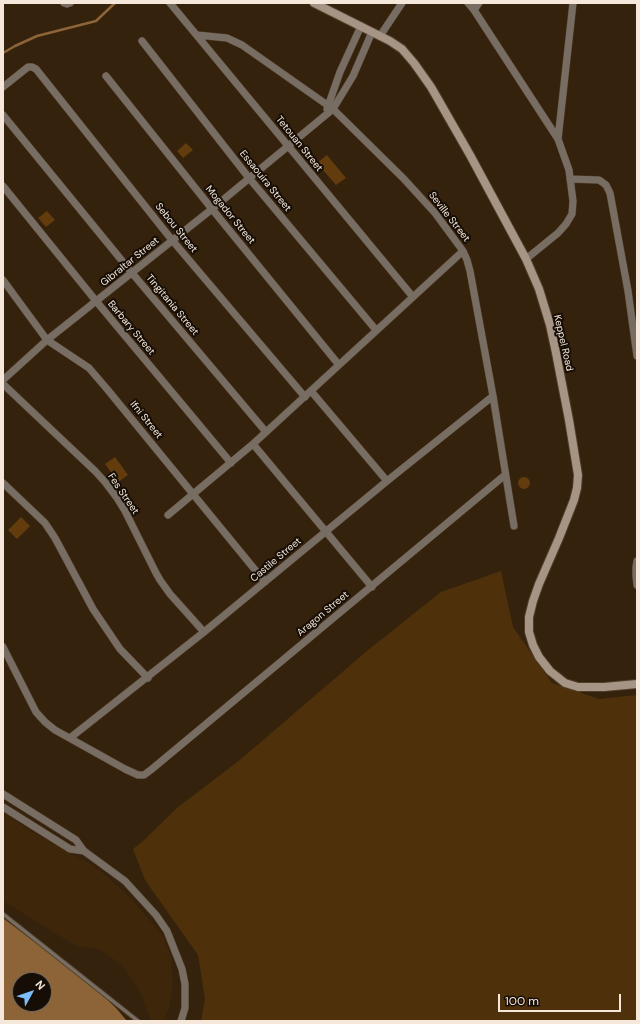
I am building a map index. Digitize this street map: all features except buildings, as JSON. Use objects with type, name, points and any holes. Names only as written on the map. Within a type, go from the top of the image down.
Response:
[{"type":"street","name":"Tetouan Street","points":[[170,3],[413,297]]},
{"type":"street","name":"Keppel Road","points":[[314,3],[390,41],[402,49],[414,62],[470,155],[526,259],[539,289],[550,325],[569,420],[578,482],[576,495],[538,584],[529,617],[529,632],[533,645],[542,661],[554,675],[566,682],[588,688],[637,684]]},
{"type":"street","points":[[380,36],[402,3]]},
{"type":"street","points":[[468,3],[558,139],[569,170],[573,201],[572,214],[558,233],[526,259]]},
{"type":"street","points":[[474,10],[479,3]]},
{"type":"street","points":[[558,139],[573,3]]},
{"type":"street","points":[[331,107],[340,72],[361,26]]},
{"type":"street","points":[[331,107],[353,76],[372,32]]},
{"type":"street","name":"Seville Street","points":[[197,35],[227,38],[242,45],[331,107],[404,179],[435,213],[463,251],[470,272],[493,396],[514,526]]},
{"type":"street","name":"Essaouira Street","points":[[142,42],[249,178],[376,330]]},
{"type":"street","name":"Sebou Street","points":[[3,88],[28,67],[36,69],[172,240],[305,397]]},
{"type":"street","name":"Mogador Street","points":[[106,76],[339,365]]},
{"type":"street","name":"Gibraltar Street","points":[[3,380],[47,340],[212,209],[326,115],[331,107]]},
{"type":"street","name":"Tingitania Street","points":[[3,115],[132,273],[266,432]]},
{"type":"street","points":[[570,179],[599,180],[606,185],[610,193],[628,291],[637,356]]},
{"type":"street","name":"Barbary Street","points":[[3,186],[96,302],[231,463]]},
{"type":"street","points":[[168,515],[266,432],[463,251]]},
{"type":"street","name":"Ifni Street","points":[[3,280],[47,340],[78,360],[92,372],[107,389],[265,582]]},
{"type":"street","name":"Fes Street","points":[[3,384],[105,482],[121,504],[160,580],[170,594],[204,632]]},
{"type":"street","points":[[311,391],[387,481]]},
{"type":"street","name":"Castile Street","points":[[70,738],[148,678],[387,481],[493,396]]},
{"type":"street","points":[[252,444],[372,587]]},
{"type":"street","name":"Aragon Street","points":[[70,738],[125,769],[138,775],[144,775],[506,475]]},
{"type":"street","points":[[3,483],[45,524],[55,538],[93,609],[120,649],[148,678]]},
{"type":"street","points":[[637,561],[637,585]]},
{"type":"street","points":[[3,647],[36,712],[55,730],[70,738]]},
{"type":"street","points":[[3,794],[76,840],[84,851],[125,881],[156,915],[167,931],[182,969],[185,984],[185,1008],[181,1021]]},
{"type":"street","points":[[3,807],[70,849],[84,851]]},
{"type":"lane","points":[[3,914],[138,1021]]},
{"type":"shaded area","points":[[501,571],[513,627],[552,683],[599,699],[637,695],[637,1021],[201,1021],[205,999],[198,955],[145,880],[133,849],[177,808],[241,759],[368,650],[441,592]]},
{"type":"shaded area","points":[[3,812],[27,829],[98,869],[125,892],[162,934],[171,956],[173,985],[169,1009],[163,1021],[151,1021],[140,991],[122,965],[99,949],[76,946],[3,901]]},
{"type":"shaded area","points":[[3,918],[81,974],[116,1008],[127,1021],[3,1021]]},
{"type":"waterway","points":[[3,53],[37,36],[96,21],[115,3]]}]
